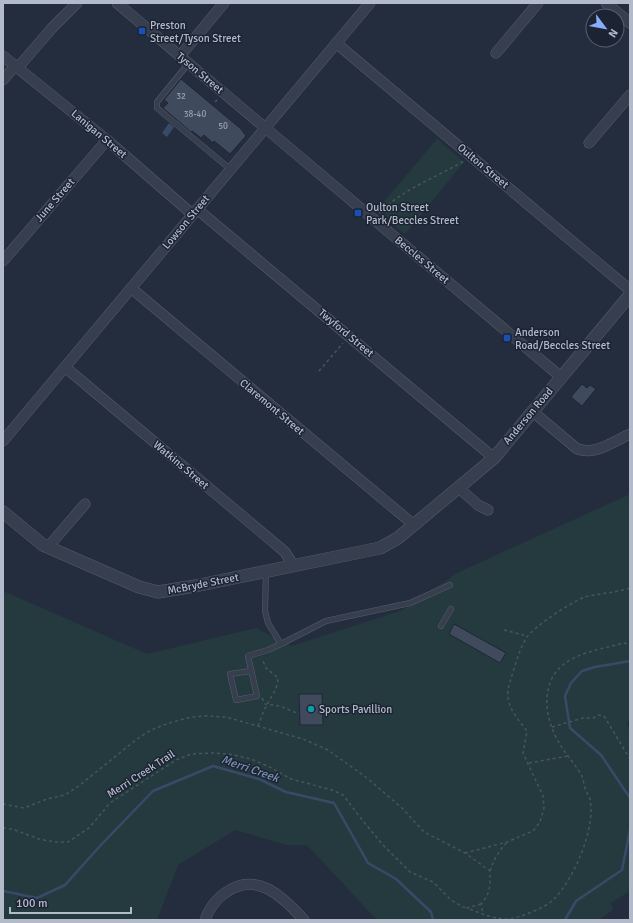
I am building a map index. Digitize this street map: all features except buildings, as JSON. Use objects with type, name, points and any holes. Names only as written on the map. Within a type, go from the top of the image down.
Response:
[{"type":"street","points":[[3,80],[15,66],[21,64],[52,28],[77,3]]},
{"type":"street","name":"Tyson Street","points":[[117,3],[265,128]]},
{"type":"street","points":[[180,56],[224,3]]},
{"type":"street","name":"Lowson Street","points":[[3,441],[370,3]]},
{"type":"street","points":[[496,53],[538,3]]},
{"type":"street","points":[[606,3],[630,23]]},
{"type":"street","name":"Oulton Street","points":[[336,43],[630,290]]},
{"type":"street","name":"Lanigan Street","points":[[3,56],[195,212]]},
{"type":"street","points":[[589,143],[630,95]]},
{"type":"street","name":"Beccles Street","points":[[265,128],[561,377]]},
{"type":"street","name":"June Street","points":[[3,261],[106,140]]},
{"type":"street","name":"Twyford Street","points":[[195,212],[350,336],[494,458]]},
{"type":"street","name":"Claremont Street","points":[[131,288],[414,524]]},
{"type":"street","name":"Anderson Road","points":[[414,524],[494,458],[630,295]]},
{"type":"street","name":"Watkins Street","points":[[65,367],[285,552],[293,565]]},
{"type":"street","points":[[532,411],[576,448],[584,451],[595,450],[630,434]]},
{"type":"street","points":[[458,488],[478,505],[488,510]]},
{"type":"street","points":[[48,547],[85,504]]},
{"type":"street","name":"McBryde Street","points":[[3,512],[38,542],[139,587],[158,592],[196,586],[380,548],[398,538],[414,524]]},
{"type":"street","points":[[205,920],[222,895],[230,889],[251,884],[259,885],[276,893],[304,920]]},
{"type":"lane","points":[[188,64],[157,102],[157,108],[230,169]]},
{"type":"lane","points":[[266,571],[265,610],[268,623],[281,644]]},
{"type":"lane","points":[[251,671],[230,674],[236,700],[257,696],[248,656],[261,653],[326,621],[410,603],[450,585]]},
{"type":"lane","points":[[441,626],[451,609]]},
{"type":"path","points":[[378,214],[399,196],[413,187],[464,161]]},
{"type":"path","points":[[319,371],[350,336]]},
{"type":"path","points":[[465,853],[507,842],[533,831],[540,822],[544,808],[542,796],[523,752],[527,731],[509,706],[507,694],[527,636],[558,612],[579,600],[593,595],[618,592],[630,588]]},
{"type":"path","points":[[504,630],[527,636]]},
{"type":"path","name":"Merri Creek Trail","points":[[3,828],[12,829],[39,839],[54,842],[68,842],[89,828],[110,803],[176,760],[191,754],[229,754],[251,759],[272,768],[291,779],[332,790],[343,795],[362,822],[410,872],[433,882],[451,900],[463,907],[492,917],[508,919],[519,917],[545,906],[554,900],[565,886],[584,848],[591,819],[590,798],[582,777],[556,739],[552,727],[546,705],[550,682],[561,665],[582,654],[624,644],[630,644]]},
{"type":"path","points":[[258,726],[267,704],[276,689],[278,678],[266,668],[261,653]]},
{"type":"path","points":[[262,697],[267,704],[280,706],[299,714]]},
{"type":"path","points":[[552,727],[583,718],[593,718],[598,715],[604,716],[630,759]]},
{"type":"path","points":[[3,804],[24,808],[47,799],[65,795],[136,739],[169,723],[191,717],[226,717],[303,739],[328,750],[367,778],[396,803],[424,832],[465,853],[490,871]]},
{"type":"path","points":[[528,763],[568,756]]},
{"type":"path","points":[[467,908],[481,904],[487,897],[490,890],[490,871],[493,861],[498,852],[507,842]]},
{"type":"path","points":[[481,904],[483,914]]},
{"type":"green space","points":[[437,139],[464,162],[405,234],[376,211]]},
{"type":"green space","points":[[630,494],[630,720],[626,723],[630,732],[630,891],[611,903],[613,910],[598,920],[377,920],[307,845],[287,845],[235,830],[178,865],[157,920],[3,920],[3,591],[147,654],[256,628],[292,646],[403,610],[457,573]]},
{"type":"water","points":[[169,123],[174,127],[167,137],[162,133]]},
{"type":"waterway","name":"Merri Creek","points":[[630,661],[595,667],[582,671],[571,683],[565,696],[570,728],[601,755],[630,798]]},
{"type":"waterway","name":"Merri Creek","points":[[3,891],[37,898],[65,885],[153,791],[213,766],[259,779],[286,792],[334,803],[368,863],[396,879],[431,912],[433,920]]},
{"type":"waterway","name":"Merri Creek","points":[[565,920],[576,901],[622,870],[630,830]]},
{"type":"place","name":"Preston Street/Tyson Street","points":[[142,31]]},
{"type":"place","name":"Oulton Street Park/Beccles Street","points":[[358,213]]},
{"type":"place","name":"Anderson Road/Beccles Street","points":[[507,338]]},
{"type":"place","name":"Sports Pavillion","points":[[311,709]]}]
